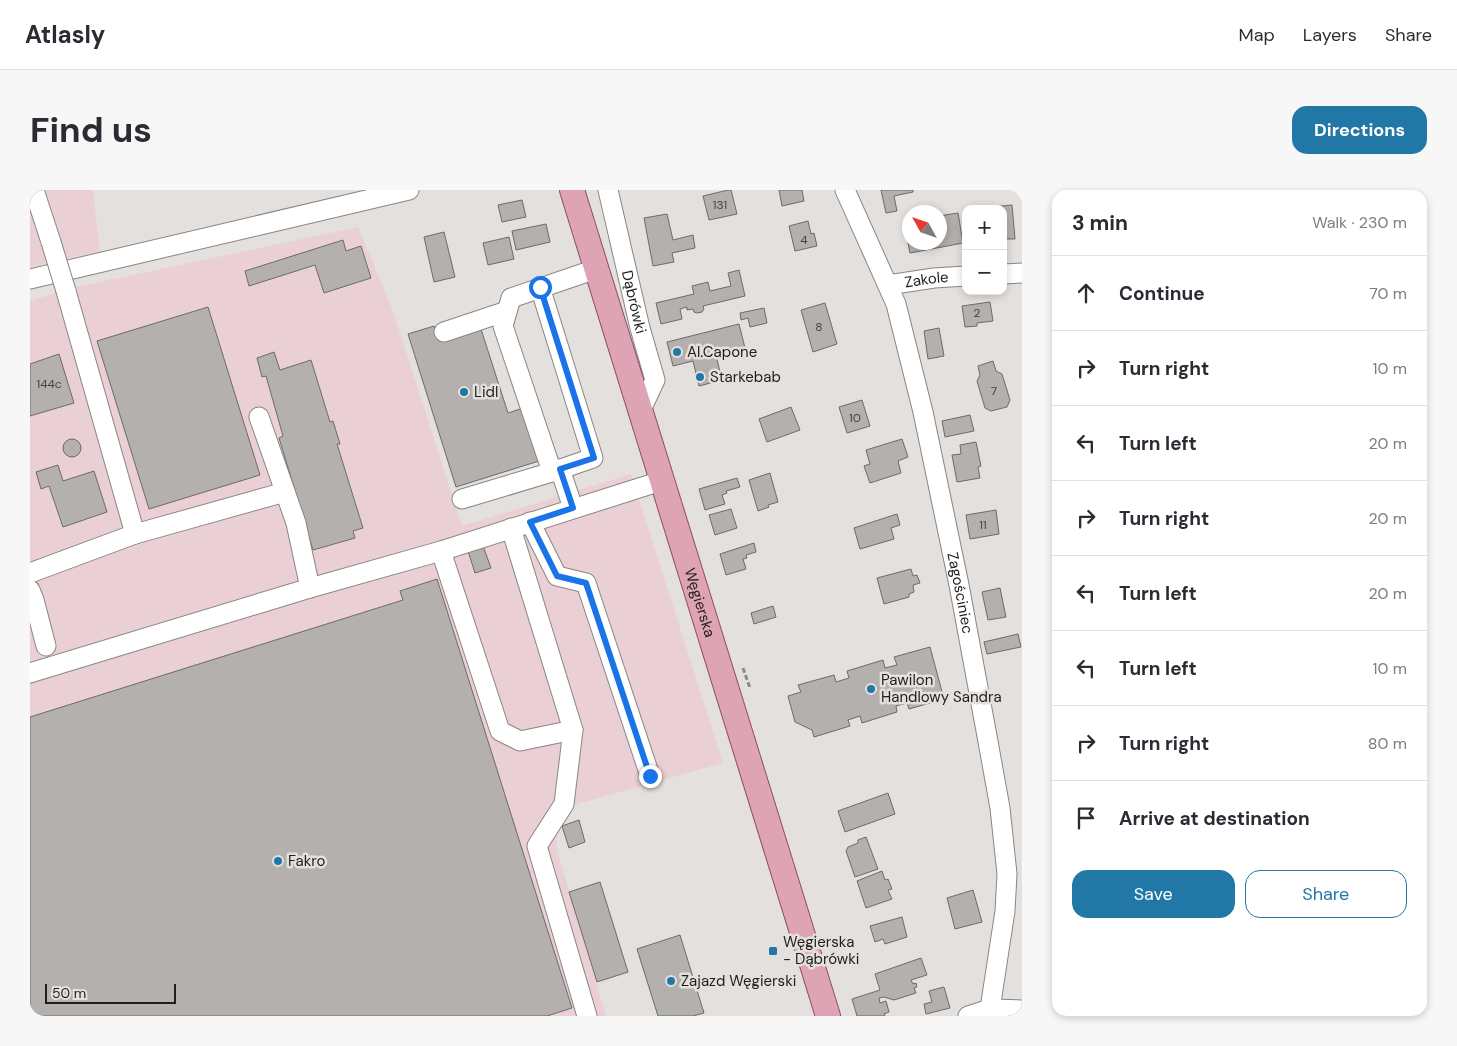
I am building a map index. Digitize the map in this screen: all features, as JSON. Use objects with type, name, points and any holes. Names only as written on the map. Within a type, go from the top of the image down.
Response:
[{"type":"main road","name":"Węgierska","points":[[573,194],[828,1016]]},
{"type":"street","points":[[34,190],[66,291],[135,534]]},
{"type":"street","points":[[30,279],[409,190]]},
{"type":"street","name":"Dąbrówki","points":[[608,190],[640,328],[655,380],[640,412]]},
{"type":"street","name":"Zagościniec","points":[[845,190],[896,304],[923,412],[959,585],[1000,808],[1007,874],[1006,910],[990,1009]]},
{"type":"street","points":[[573,508],[556,470],[503,326],[511,298],[596,268]]},
{"type":"street","points":[[1007,274],[1022,273]]},
{"type":"street","name":"Zakole","points":[[888,285],[934,278],[962,276]]},
{"type":"street","points":[[462,499],[594,458],[540,287]]},
{"type":"street","points":[[444,332],[507,311]]},
{"type":"street","points":[[260,417],[296,523],[310,588]]},
{"type":"street","points":[[30,673],[310,588],[441,551],[661,481]]},
{"type":"street","points":[[30,573],[135,534],[285,492]]},
{"type":"street","points":[[530,522],[557,576],[586,583],[650,776]]},
{"type":"street","points":[[511,528],[573,730],[564,804],[537,846],[588,1016]]},
{"type":"street","points":[[441,551],[500,731],[520,741],[573,730]]},
{"type":"street","points":[[30,590],[34,600],[38,649],[53,666]]},
{"type":"street","points":[[968,1016],[990,1009],[1022,1010]]},
{"type":"shaded area","points":[[30,190],[93,190],[100,251],[65,259],[72,288],[358,227],[393,311],[462,526],[631,474],[723,763],[577,804],[561,815],[556,824],[557,850],[606,1016],[30,1016],[30,301],[55,293],[47,263],[30,267]]},
{"type":"building","points":[[731,190],[737,214],[709,220],[703,196]]},
{"type":"building","points":[[779,190],[802,190],[804,201],[782,206]]},
{"type":"building","points":[[881,190],[913,190],[913,192],[894,196],[897,211],[886,213]]},
{"type":"building","points":[[522,200],[526,217],[502,222],[498,205]]},
{"type":"building","points":[[1012,205],[1015,239],[1007,239],[1007,206]]},
{"type":"building","points":[[958,213],[962,243],[947,246],[947,215]]},
{"type":"building","points":[[667,214],[673,240],[693,235],[695,248],[672,253],[674,262],[653,266],[644,218]]},
{"type":"building","points":[[808,221],[811,234],[814,233],[817,246],[795,251],[789,226]]},
{"type":"building","points":[[546,224],[550,242],[516,250],[512,231]]},
{"type":"building","points":[[444,232],[455,277],[434,282],[424,237]]},
{"type":"building","points":[[509,237],[514,259],[488,265],[483,243]]},
{"type":"building","points":[[343,240],[346,251],[361,246],[371,278],[324,293],[315,265],[249,286],[245,271]]},
{"type":"building","points":[[909,250],[926,250],[910,253]]},
{"type":"building","points":[[739,270],[745,296],[703,306],[702,312],[697,313],[693,309],[687,310],[687,307],[680,309],[682,319],[661,324],[656,303],[694,294],[692,286],[708,282],[710,291],[731,286],[728,273]]},
{"type":"building","points":[[990,302],[993,321],[977,323],[977,326],[965,327],[962,306]]},
{"type":"building","points":[[825,303],[837,344],[813,352],[801,310]]},
{"type":"building","points":[[208,307],[260,475],[149,509],[97,341]]},
{"type":"building","points":[[764,308],[767,323],[750,327],[748,318],[741,320],[740,313]]},
{"type":"building","points":[[739,324],[745,348],[716,355],[722,380],[699,386],[693,361],[673,366],[667,342]]},
{"type":"building","name":"Lidl","points":[[434,326],[438,339],[480,326],[508,413],[523,408],[539,461],[456,487],[408,334]]},
{"type":"building","points":[[939,328],[944,356],[928,359],[924,331]]},
{"type":"building","points":[[274,352],[280,370],[311,360],[330,422],[333,421],[340,444],[337,444],[363,528],[353,531],[355,538],[313,550],[279,438],[283,436],[266,376],[262,377],[257,358]]},
{"type":"building","points":[[59,354],[74,403],[30,416],[30,364]]},
{"type":"building","points":[[993,361],[996,371],[1002,374],[1010,400],[1007,407],[991,411],[985,408],[977,381],[980,375],[978,366]]},
{"type":"building","points":[[862,400],[870,426],[847,433],[839,407]]},
{"type":"building","points":[[791,407],[800,430],[767,442],[759,419]]},
{"type":"building","points":[[970,415],[974,431],[945,437],[942,421]]},
{"type":"building","points":[[72,439],[78,442],[81,448],[78,454],[72,457],[66,454],[63,448],[66,442]]},
{"type":"building","points":[[902,439],[908,457],[898,461],[901,473],[870,483],[864,466],[870,464],[866,450]]},
{"type":"building","points":[[976,442],[981,466],[978,467],[980,478],[957,482],[952,455],[961,454],[960,445]]},
{"type":"building","points":[[58,465],[63,481],[94,471],[107,512],[63,527],[49,486],[41,489],[36,472]]},
{"type":"building","points":[[770,473],[778,502],[758,511],[749,480]]},
{"type":"building","points":[[737,478],[740,487],[726,491],[727,493],[722,495],[725,504],[705,510],[699,489]]},
{"type":"building","points":[[731,509],[737,528],[715,535],[709,515]]},
{"type":"building","points":[[996,510],[999,534],[970,539],[966,515]]},
{"type":"building","points":[[897,514],[900,525],[891,528],[894,539],[860,549],[854,528]]},
{"type":"building","points":[[754,543],[756,552],[746,555],[747,558],[743,559],[746,569],[726,575],[720,554]]},
{"type":"building","points":[[483,546],[491,568],[475,573],[468,551]]},
{"type":"building","points":[[911,569],[913,576],[917,575],[920,583],[913,585],[914,592],[909,594],[909,597],[884,604],[877,578]]},
{"type":"building","name":"Fakro","points":[[437,579],[572,1008],[547,1016],[33,1016],[30,1005],[30,717],[403,600],[400,591]]},
{"type":"building","points":[[1000,588],[1006,617],[988,620],[982,592]]},
{"type":"building","points":[[773,606],[776,617],[754,624],[751,613]]},
{"type":"building","points":[[1018,634],[1021,647],[987,654],[984,642]]},
{"type":"building","name":"Pawilon Handlowy Sandra","points":[[930,647],[944,699],[909,709],[907,703],[896,706],[897,712],[862,723],[860,716],[848,720],[850,726],[814,737],[812,730],[795,722],[788,696],[801,692],[798,685],[834,675],[836,682],[849,678],[847,671],[883,660],[885,668],[897,665],[894,657]]},
{"type":"building","points":[[888,793],[895,814],[845,832],[838,811]]},
{"type":"building","points":[[579,820],[585,842],[569,848],[562,826]]},
{"type":"building","points":[[866,837],[878,869],[855,877],[846,851],[848,847],[858,843],[858,840]]},
{"type":"building","points":[[882,871],[885,880],[888,879],[892,889],[888,890],[892,899],[866,908],[857,881]]},
{"type":"building","points":[[600,882],[628,972],[597,982],[569,892]]},
{"type":"building","points":[[973,890],[982,922],[955,929],[947,898]]},
{"type":"building","points":[[902,917],[907,937],[885,944],[883,939],[875,942],[870,926]]},
{"type":"building","name":"Zajazd Węgierski","points":[[680,935],[704,1013],[693,1016],[658,1016],[637,949]]},
{"type":"building","points":[[921,958],[927,975],[911,980],[913,984],[916,983],[917,987],[914,988],[916,993],[894,1000],[884,997],[879,998],[880,1003],[886,1001],[889,1012],[884,1014],[885,1016],[857,1016],[852,999],[880,990],[875,974]]},
{"type":"building","points":[[944,987],[950,1008],[926,1014],[924,1004],[932,1002],[929,991]]},
{"type":"place","name":"Al.Capone","points":[[677,352]]},
{"type":"place","name":"Starkebab","points":[[700,377]]},
{"type":"place","name":"Lidl","points":[[464,392]]},
{"type":"place","name":"Pawilon Handlowy Sandra","points":[[871,689]]},
{"type":"place","name":"Fakro","points":[[278,861]]},
{"type":"place","name":"Węgierska - Dąbrówki","points":[[773,951]]},
{"type":"place","name":"Zajazd Węgierski","points":[[671,981]]},
{"type":"route","points":[[540,287],[594,458],[560,469],[573,508],[530,522],[557,576],[586,583],[650,776]]}]
